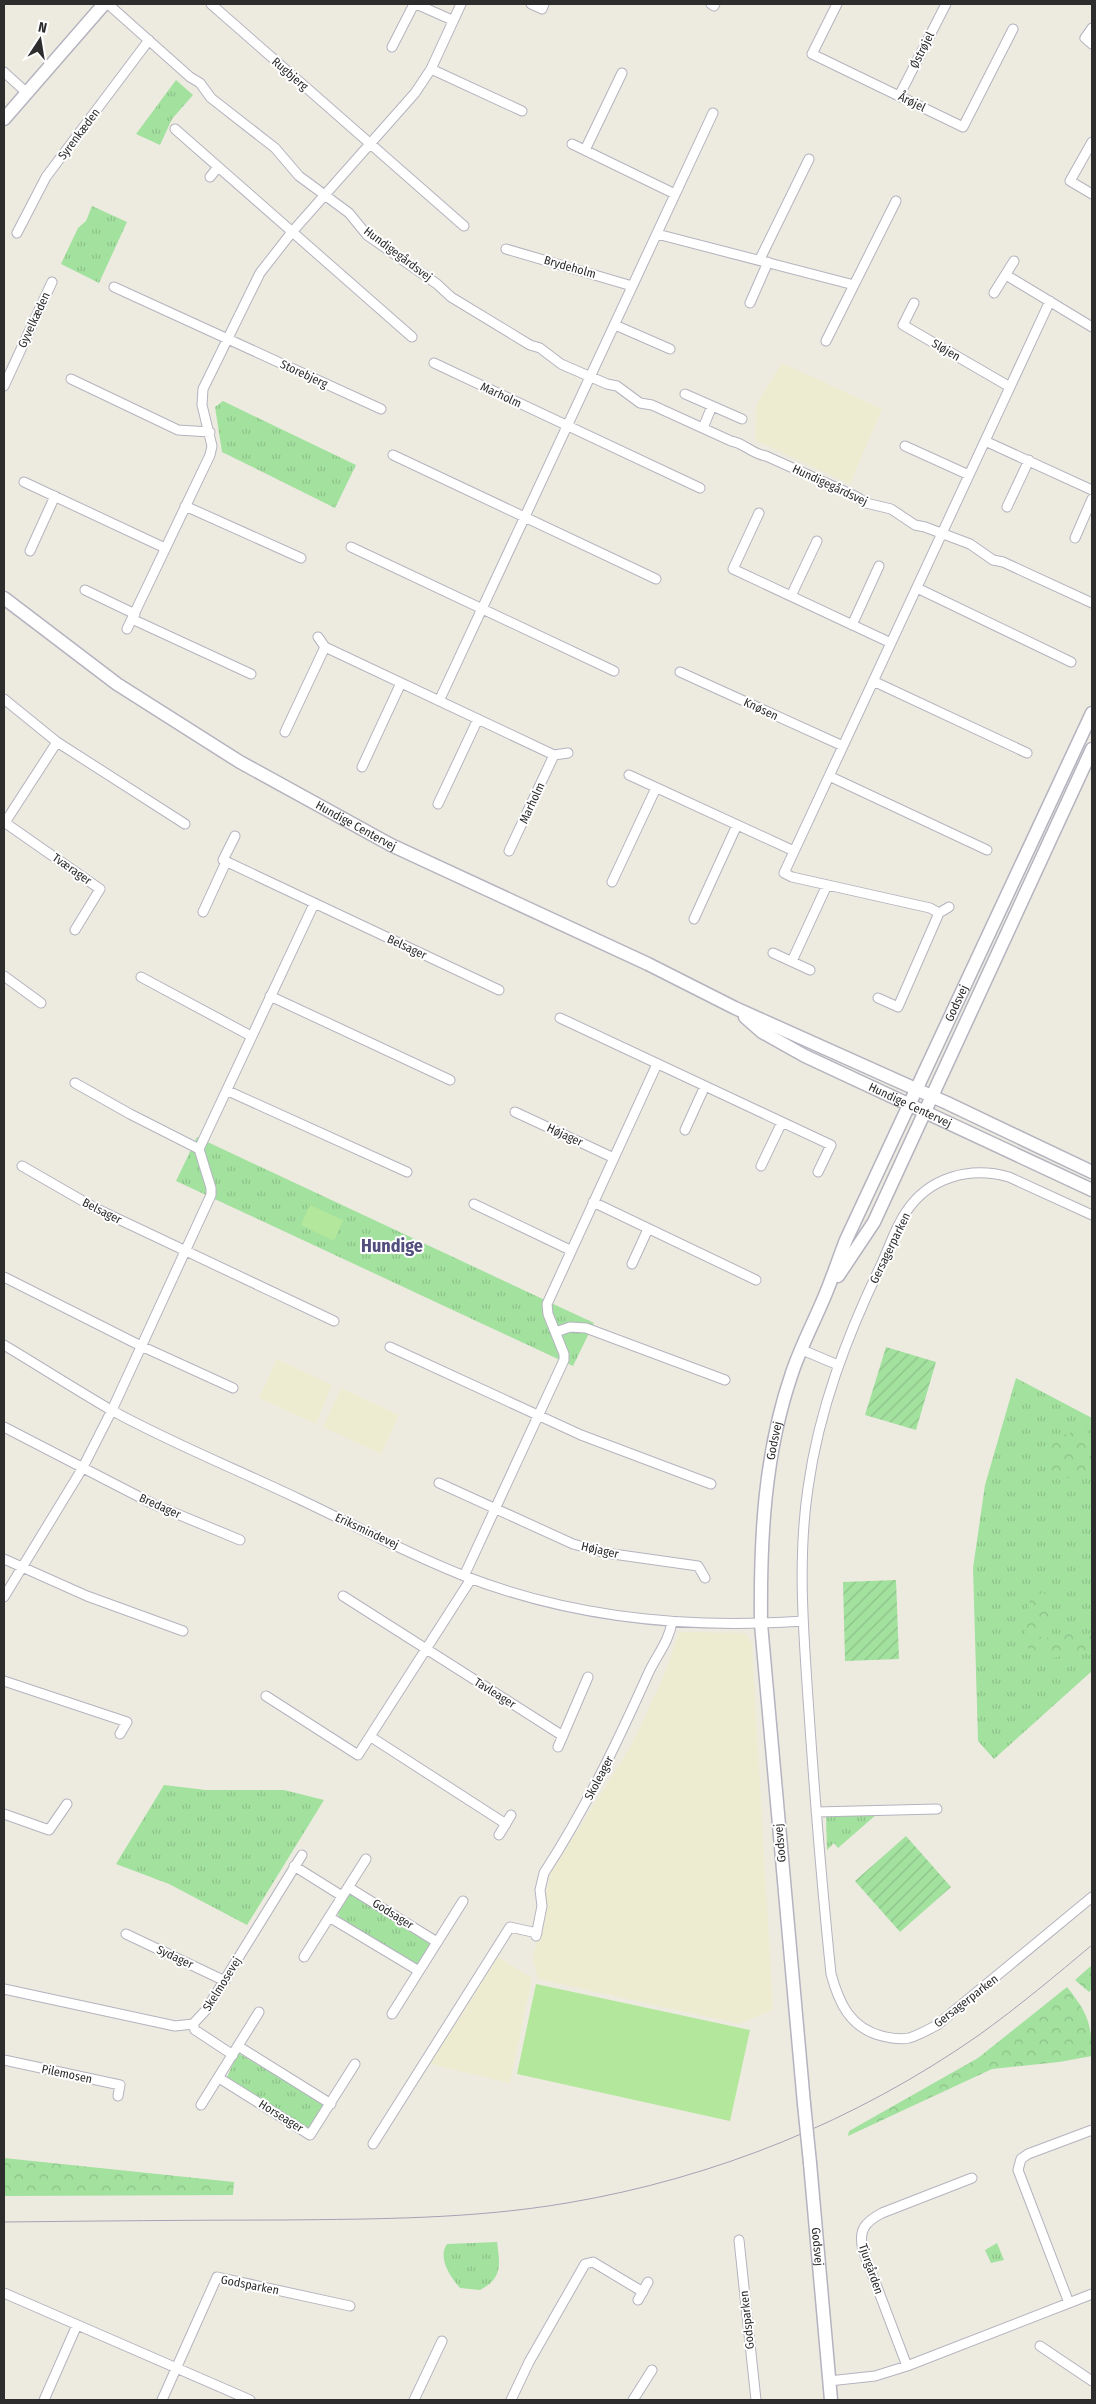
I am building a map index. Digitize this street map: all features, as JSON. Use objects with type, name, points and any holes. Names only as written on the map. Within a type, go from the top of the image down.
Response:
[{"type":"street","points":[[4,119],[104,4]]},
{"type":"street","name":"Hundigegårdsvej","points":[[108,4],[200,83],[211,98],[275,148],[299,176],[349,213],[368,234],[437,284],[451,297],[530,345],[540,348],[561,364],[617,386],[640,403],[652,405],[731,441],[739,442],[756,454],[766,456],[855,496],[866,504],[892,509],[915,526],[925,527],[970,544],[993,560],[1003,562],[1092,603]]},
{"type":"street","name":"Rugbjerg","points":[[211,4],[464,226]]},
{"type":"street","points":[[392,47],[415,4],[452,20]]},
{"type":"street","points":[[127,629],[210,455],[212,446],[202,405],[203,389],[260,273],[292,232],[415,93],[431,69],[461,4]]},
{"type":"street","points":[[531,4],[542,9],[544,4]]},
{"type":"street","points":[[710,4],[714,6],[715,4]]},
{"type":"street","name":"Årøjel","points":[[837,4],[812,54],[963,128],[1012,29]]},
{"type":"street","name":"Østrøjel","points":[[899,96],[946,4]]},
{"type":"street","points":[[1092,28],[1085,38],[1092,44]]},
{"type":"street","name":"Syrenkæden","points":[[18,233],[46,177],[149,40]]},
{"type":"street","points":[[431,69],[522,111]]},
{"type":"street","points":[[4,72],[27,93]]},
{"type":"street","points":[[584,150],[622,73]]},
{"type":"street","points":[[439,701],[713,113]]},
{"type":"street","points":[[175,130],[412,337]]},
{"type":"street","points":[[1092,142],[1070,181],[1092,194]]},
{"type":"street","points":[[572,144],[675,194]]},
{"type":"street","points":[[750,303],[764,260],[809,159]]},
{"type":"street","points":[[210,177],[218,167]]},
{"type":"street","points":[[826,341],[896,201]]},
{"type":"street","points":[[657,234],[764,260],[854,285]]},
{"type":"street","name":"Brydeholm","points":[[506,249],[632,286]]},
{"type":"street","points":[[994,293],[1014,261]]},
{"type":"street","points":[[1006,275],[1092,327]]},
{"type":"street","name":"Gyvelkæden","points":[[4,386],[52,282]]},
{"type":"street","name":"Storebjerg","points":[[114,287],[381,409]]},
{"type":"street","points":[[939,913],[930,908],[792,877],[784,873],[1050,301]]},
{"type":"street","name":"Sløjen","points":[[914,303],[903,325],[1010,387]]},
{"type":"street","points":[[615,325],[670,349]]},
{"type":"street","name":"Marholm","points":[[434,363],[700,488]]},
{"type":"street","points":[[71,380],[178,430],[210,432]]},
{"type":"street","points":[[685,394],[742,419]]},
{"type":"street","points":[[703,428],[712,406]]},
{"type":"street","points":[[985,441],[1092,490]]},
{"type":"street","points":[[905,446],[970,475]]},
{"type":"street","points":[[393,455],[656,579]]},
{"type":"street","points":[[1007,507],[1028,460]]},
{"type":"street","points":[[24,482],[165,548]]},
{"type":"street","points":[[30,551],[55,496]]},
{"type":"street","points":[[1074,538],[1092,499]]},
{"type":"street","points":[[185,506],[301,558]]},
{"type":"street","points":[[759,513],[733,569],[891,643]]},
{"type":"street","points":[[791,596],[817,541]]},
{"type":"street","points":[[350,547],[614,671]]},
{"type":"street","points":[[852,625],[879,566]]},
{"type":"street","points":[[917,588],[1071,662]]},
{"type":"street","points":[[85,590],[133,617],[251,674]]},
{"type":"street","name":"Hundige Centervej","points":[[4,598],[117,684],[240,762],[391,845],[648,964],[735,1008],[932,1096],[1092,1172]]},
{"type":"street","points":[[318,637],[324,647],[554,755],[568,754]]},
{"type":"street","points":[[285,732],[324,647]]},
{"type":"street","name":"Knøsen","points":[[680,672],[843,746]]},
{"type":"street","points":[[873,682],[1027,753]]},
{"type":"street","points":[[362,767],[401,683]]},
{"type":"street","points":[[4,699],[57,742],[186,824]]},
{"type":"street","name":"Godsvej","points":[[832,2400],[761,1624],[760,1550],[768,1472],[781,1410],[800,1349],[825,1295],[846,1240],[1092,713]]},
{"type":"street","points":[[438,804],[478,719]]},
{"type":"street","name":"Tværager","points":[[57,742],[4,823],[100,889],[75,930]]},
{"type":"street","name":"Godsvej","points":[[825,1295],[874,1222],[1092,750]]},
{"type":"street","name":"Marholm","points":[[509,852],[554,755]]},
{"type":"street","points":[[629,775],[794,852]]},
{"type":"street","points":[[829,776],[987,850]]},
{"type":"street","points":[[612,882],[656,788]]},
{"type":"street","points":[[694,919],[737,825]]},
{"type":"street","points":[[203,912],[226,862],[223,860],[235,836]]},
{"type":"street","name":"Belsager","points":[[226,862],[499,990]]},
{"type":"street","points":[[792,961],[827,885]]},
{"type":"street","points":[[4,1597],[82,1468],[112,1410],[211,1195],[211,1188],[200,1149],[314,904]]},
{"type":"street","points":[[878,998],[898,1007],[939,913],[949,907]]},
{"type":"street","points":[[773,953],[810,970]]},
{"type":"street","points":[[4,976],[41,1003]]},
{"type":"street","points":[[141,977],[251,1036]]},
{"type":"street","points":[[270,996],[450,1080]]},
{"type":"street","name":"Hundige Centervej","points":[[735,1008],[762,1032],[779,1042],[1092,1190]]},
{"type":"street","points":[[560,1018],[830,1145],[818,1172]]},
{"type":"street","points":[[266,1696],[358,1755],[427,1650],[468,1577],[495,1510],[565,1357],[548,1314],[547,1304],[570,1250],[657,1064]]},
{"type":"street","points":[[75,1083],[130,1114],[200,1149]]},
{"type":"street","points":[[685,1130],[705,1086]]},
{"type":"street","points":[[228,1091],[407,1172]]},
{"type":"street","name":"Højager","points":[[516,1112],[614,1158]]},
{"type":"street","points":[[761,1166],[782,1122]]},
{"type":"street","name":"Belsager","points":[[22,1166],[95,1208],[334,1321]]},
{"type":"street","name":"Gersagerparken","points":[[1092,1215],[1009,1177],[996,1173],[978,1172],[962,1174],[931,1186],[917,1197],[905,1213],[856,1317],[838,1365],[818,1432],[808,1488],[802,1575],[803,1621],[816,1812],[831,1974],[838,1998],[848,2016],[861,2028],[892,2038],[907,2038],[937,2025],[1092,1897]]},
{"type":"street","points":[[593,1202],[756,1280]]},
{"type":"street","points":[[474,1204],[570,1250]]},
{"type":"street","points":[[632,1264],[648,1228]]},
{"type":"street","points":[[4,1277],[141,1346],[233,1388]]},
{"type":"street","points":[[556,1332],[570,1326],[586,1328],[725,1380]]},
{"type":"street","name":"Eriksmindevej","points":[[4,1345],[112,1410],[468,1577],[529,1597],[618,1616],[672,1622],[761,1624]]},
{"type":"street","points":[[390,1347],[582,1435],[711,1484]]},
{"type":"street","points":[[800,1349],[838,1365]]},
{"type":"street","name":"Bredager","points":[[4,1427],[153,1504],[240,1540]]},
{"type":"street","name":"Højager","points":[[439,1483],[573,1544],[606,1553],[698,1566],[705,1578]]},
{"type":"street","points":[[4,1558],[22,1568],[87,1596],[183,1631]]},
{"type":"street","name":"Tavleager","points":[[344,1596],[563,1736]]},
{"type":"street","points":[[761,1624],[803,1621]]},
{"type":"street","name":"Skoleager","points":[[373,2144],[510,1927],[536,1934],[542,1906],[540,1890],[544,1874],[598,1782],[652,1665],[666,1642],[672,1622]]},
{"type":"street","points":[[558,1747],[588,1677]]},
{"type":"street","points":[[4,1681],[126,1722],[120,1734]]},
{"type":"street","points":[[371,1737],[506,1824]]},
{"type":"street","points":[[4,1814],[49,1830],[67,1804]]},
{"type":"street","points":[[816,1812],[937,1809]]},
{"type":"street","points":[[499,1835],[511,1815]]},
{"type":"street","name":"Skelmosevej","points":[[4,1989],[175,2026],[194,2024],[206,2010],[302,1855]]},
{"type":"street","points":[[304,1957],[366,1859]]},
{"type":"street","points":[[294,1866],[342,1896]]},
{"type":"street","name":"Godsager","points":[[348,1886],[437,1942]]},
{"type":"street","points":[[392,2014],[463,1901]]},
{"type":"street","points":[[329,1917],[419,1972]]},
{"type":"street","name":"Sydager","points":[[126,1934],[225,1980]]},
{"type":"street","points":[[201,2105],[220,2078],[259,2012]]},
{"type":"street","points":[[194,2024],[195,2030],[233,2055]]},
{"type":"street","points":[[238,2046],[331,2104]]},
{"type":"street","name":"Pilemosen","points":[[4,2060],[120,2085],[118,2096]]},
{"type":"street","name":"Horseager","points":[[220,2078],[310,2135],[355,2064]]},
{"type":"street","points":[[1069,2303],[1018,2170],[1021,2159],[1028,2154],[1092,2130]]},
{"type":"street","name":"Tjurgården","points":[[908,2366],[863,2250],[860,2240],[862,2228],[869,2220],[882,2213],[972,2178]]},
{"type":"street","name":"Godsparken","points":[[739,2240],[756,2400]]},
{"type":"street","points":[[511,2400],[529,2362],[586,2264],[592,2262],[640,2296],[648,2282]]},
{"type":"street","name":"Godsparken","points":[[162,2400],[217,2277],[350,2306]]},
{"type":"street","points":[[4,2293],[250,2400]]},
{"type":"street","points":[[830,2381],[875,2376],[908,2366],[1092,2294]]},
{"type":"street","points":[[44,2400],[77,2325]]},
{"type":"street","points":[[414,2400],[442,2341]]},
{"type":"street","points":[[1040,2346],[1092,2381]]},
{"type":"street","points":[[633,2400],[652,2370]]},
{"type":"shaded area","points":[[782,363],[882,409],[850,484],[755,440],[756,405]]},
{"type":"shaded area","points":[[277,1359],[332,1385],[316,1424],[259,1398]]},
{"type":"shaded area","points":[[341,1388],[399,1415],[381,1454],[323,1427]]},
{"type":"shaded area","points":[[679,1632],[745,1633],[752,1643],[773,2010],[739,2024],[538,1979],[533,1959],[550,1874],[631,1746],[663,1678]]},
{"type":"shaded area","points":[[498,1957],[532,1978],[510,2083],[430,2064]]},
{"type":"green space","points":[[176,80],[193,95],[172,119],[160,145],[136,134]]},
{"type":"green space","points":[[92,206],[127,222],[99,283],[61,264],[78,228],[86,221]]},
{"type":"green space","points":[[223,401],[356,465],[335,508],[222,452],[215,407]]},
{"type":"green space","points":[[197,1137],[594,1323],[573,1366],[176,1181]]},
{"type":"green space","points":[[310,1205],[343,1220],[334,1241],[301,1225]]},
{"type":"green space","points":[[886,1347],[936,1362],[916,1430],[865,1415]]},
{"type":"green space","points":[[1016,1378],[1092,1418],[1092,1671],[994,1759],[978,1741],[973,1568],[985,1485]]},
{"type":"green space","points":[[1085,1427],[1092,1439],[1092,1474],[1051,1480],[1048,1441]]},
{"type":"green space","points":[[896,1580],[899,1659],[845,1661],[843,1582]]},
{"type":"green space","points":[[1031,1591],[1044,1593],[1050,1611],[1050,1616],[1045,1623],[1034,1632],[1043,1639],[1068,1634],[1092,1636],[1092,1649],[1053,1658],[1035,1655],[1024,1644]]},
{"type":"green space","points":[[164,1785],[206,1790],[284,1790],[324,1800],[247,1925],[169,1884],[116,1864]]},
{"type":"green space","points":[[877,1814],[838,1848],[834,1843],[827,1850],[826,1817]]},
{"type":"green space","points":[[906,1836],[951,1887],[900,1932],[855,1881]]},
{"type":"green space","points":[[353,1894],[430,1942],[427,1952],[421,1961],[415,1965],[339,1917],[338,1913],[347,1896]]},
{"type":"green space","points":[[1092,1965],[1092,1989],[1089,1992],[1075,1980]]},
{"type":"green space","points":[[536,1984],[750,2030],[730,2121],[517,2074]]},
{"type":"green space","points":[[1067,1987],[1087,2018],[1091,2035],[1092,2056],[1059,2062],[992,2069],[848,2136],[849,2131],[978,2058]]},
{"type":"green space","points":[[238,2053],[323,2103],[324,2107],[311,2127],[306,2127],[226,2079]]},
{"type":"green space","points":[[4,2158],[234,2182],[233,2195],[4,2196]]},
{"type":"green space","points":[[497,2242],[499,2264],[493,2281],[480,2290],[460,2288],[446,2268],[444,2250],[447,2244]]},
{"type":"green space","points":[[997,2243],[1004,2260],[991,2263],[985,2250]]},
{"type":"tram line","points":[[4,2222],[354,2219],[461,2215],[567,2203],[677,2178],[730,2162],[782,2142],[884,2094],[932,2066],[979,2035],[1092,1945]]},
{"type":"district","name":"Hundige","points":[[392,1246]]}]
